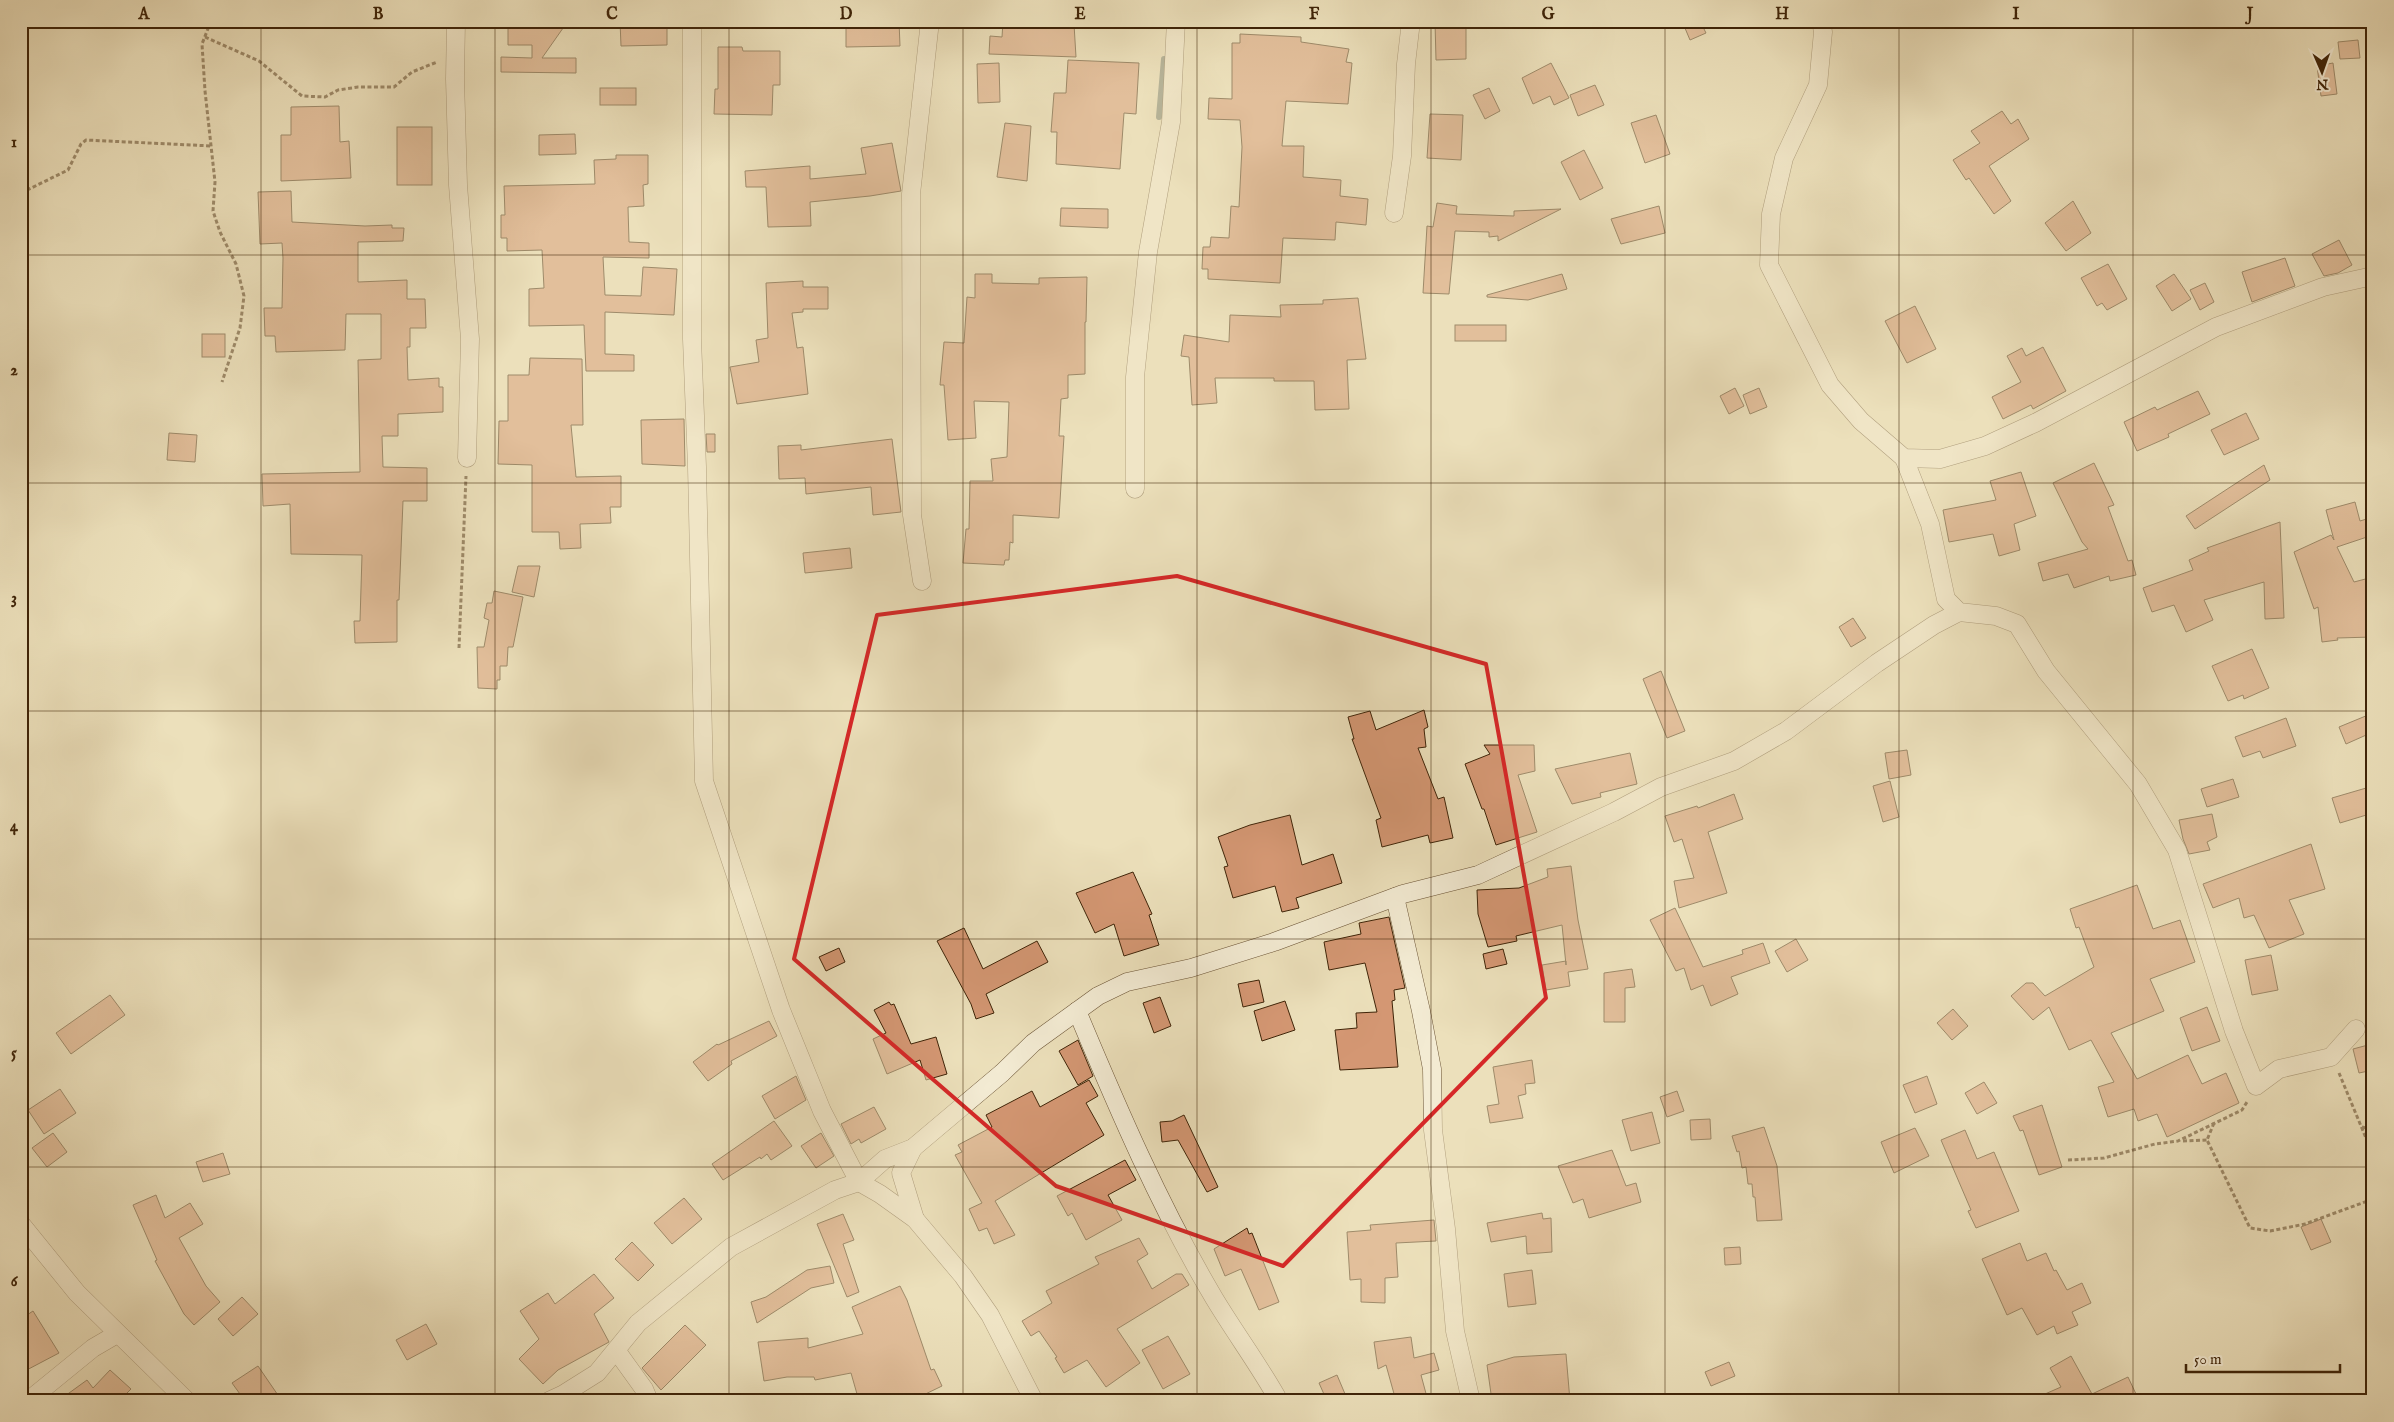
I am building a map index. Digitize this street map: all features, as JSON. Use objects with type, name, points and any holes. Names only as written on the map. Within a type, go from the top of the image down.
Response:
[{"type":"street","points":[[456,21],[458,185],[470,339],[467,458]]},
{"type":"street","points":[[692,21],[692,340],[697,467],[704,781],[781,1010],[822,1110],[860,1182],[914,1219],[963,1276],[990,1315],[1034,1401]]},
{"type":"street","points":[[922,581],[912,514],[911,194],[930,21]]},
{"type":"street","points":[[1135,489],[1135,377],[1148,252],[1171,122],[1176,21]]},
{"type":"street","points":[[1394,213],[1402,156],[1406,64],[1411,21]]},
{"type":"street","points":[[1821,21],[1823,32],[1818,85],[1784,158],[1771,214],[1769,265],[1786,303],[1830,386],[1861,421],[1904,458],[1930,524],[1946,599],[1959,612]]},
{"type":"street","points":[[1904,458],[1940,459],[1984,446],[2035,423],[2216,328],[2322,287],[2373,276]]},
{"type":"street","points":[[549,1401],[597,1373],[638,1323],[730,1247],[835,1190],[860,1182],[885,1159],[913,1148],[1002,1073],[1034,1043],[1098,996],[1127,982],[1192,968],[1274,942],[1395,897],[1478,875],[1614,812],[1661,787],[1734,762],[1786,731],[1877,663],[1934,625],[1959,612],[1996,616],[2017,624],[2046,671],[2138,784],[2177,850],[2234,1030],[2256,1086],[2279,1069],[2331,1057],[2356,1029]]},
{"type":"street","points":[[1395,897],[1432,1069],[1433,1130],[1446,1229],[1455,1331],[1471,1401]]},
{"type":"street","points":[[1077,1011],[1119,1112],[1165,1206],[1214,1299],[1279,1401]]},
{"type":"street","points":[[913,1148],[901,1173],[914,1219]]},
{"type":"street","points":[[21,1224],[77,1293],[186,1401]]},
{"type":"street","points":[[28,1401],[94,1348],[117,1334]]},
{"type":"street","points":[[616,1350],[644,1389],[649,1401]]},
{"type":"path","points":[[211,21],[202,44],[215,182],[213,211],[220,232],[236,264],[244,296],[240,328],[222,382]]},
{"type":"path","points":[[205,37],[258,61],[302,96],[325,97],[338,90],[358,87],[394,87],[412,72],[456,56]]},
{"type":"path","points":[[21,193],[68,170],[81,144],[86,140],[212,146]]},
{"type":"path","points":[[459,648],[467,458]]},
{"type":"path","points":[[2331,1057],[2373,1155]]},
{"type":"path","points":[[2178,1141],[2242,1110],[2256,1086]]},
{"type":"path","points":[[2214,1123],[2207,1140],[2250,1228],[2270,1231],[2305,1224],[2373,1199]]},
{"type":"path","points":[[2362,1126],[2373,1130]]},
{"type":"path","points":[[2068,1160],[2104,1158],[2155,1144],[2207,1140]]},
{"type":"highlighted area","points":[[1177,576],[1486,664],[1546,998],[1283,1266],[1056,1186],[794,959],[877,615]]},
{"type":"building","points":[[508,21],[568,21],[542,58],[576,58],[576,73],[501,72],[501,57],[532,58],[532,45],[508,45]]},
{"type":"building","points":[[620,21],[667,21],[667,45],[621,46]]},
{"type":"building","points":[[846,21],[899,21],[900,46],[846,47]]},
{"type":"building","points":[[1003,21],[1074,24],[1076,57],[989,54],[990,36],[1002,37]]},
{"type":"building","points":[[1682,21],[1700,21],[1706,33],[1690,40]]},
{"type":"building","points":[[1435,22],[1466,22],[1466,59],[1436,60]]},
{"type":"building","points":[[1240,34],[1301,37],[1301,42],[1349,49],[1346,62],[1352,63],[1348,104],[1286,101],[1282,146],[1304,146],[1303,177],[1341,180],[1340,196],[1368,199],[1366,225],[1336,222],[1335,240],[1283,238],[1280,283],[1208,279],[1208,269],[1202,269],[1203,247],[1210,247],[1211,237],[1229,238],[1231,206],[1239,207],[1242,147],[1240,120],[1208,119],[1209,98],[1232,99],[1232,43],[1240,43]]},
{"type":"building","points":[[2358,40],[2360,58],[2340,59],[2338,42]]},
{"type":"building","points":[[718,47],[742,47],[743,51],[780,51],[780,85],[773,85],[772,115],[714,114],[715,89],[718,89]]},
{"type":"building","points":[[1068,60],[1139,63],[1136,114],[1124,113],[1120,169],[1056,164],[1057,132],[1051,132],[1054,93],[1066,93]]},
{"type":"building","points":[[999,63],[1000,102],[978,103],[977,64]]},
{"type":"building","points":[[1551,63],[1569,98],[1554,105],[1550,96],[1533,104],[1522,78]]},
{"type":"building","points":[[2333,63],[2337,94],[2321,96],[2317,66]]},
{"type":"building","points":[[1595,85],[1604,105],[1578,116],[1570,95]]},
{"type":"building","points":[[600,88],[636,88],[636,105],[600,105]]},
{"type":"building","points":[[1489,88],[1500,111],[1485,119],[1473,95]]},
{"type":"building","points":[[339,106],[340,142],[349,141],[351,178],[281,181],[281,135],[291,135],[291,107]]},
{"type":"building","points":[[2002,111],[2011,124],[2018,119],[2029,139],[1989,166],[2011,201],[1994,214],[1969,178],[1966,180],[1953,160],[1980,143],[1971,131]]},
{"type":"building","points":[[1430,114],[1463,115],[1461,160],[1427,158]]},
{"type":"building","points":[[1656,115],[1670,154],[1645,163],[1631,123]]},
{"type":"building","points":[[1005,123],[1031,126],[1027,181],[997,177]]},
{"type":"building","points":[[397,127],[432,127],[432,185],[397,185]]},
{"type":"building","points":[[575,134],[576,154],[539,155],[539,135]]},
{"type":"building","points":[[892,143],[901,191],[810,202],[811,226],[768,227],[766,187],[746,187],[745,171],[810,166],[810,179],[866,174],[861,148]]},
{"type":"building","points":[[1584,150],[1603,188],[1580,200],[1561,162]]},
{"type":"building","points":[[616,155],[648,155],[648,184],[643,185],[644,206],[628,207],[629,242],[649,243],[649,258],[603,257],[605,295],[641,296],[643,267],[677,269],[674,315],[605,312],[605,354],[634,355],[634,371],[586,371],[584,325],[529,326],[529,289],[544,288],[542,250],[507,251],[507,238],[501,238],[501,215],[505,215],[504,186],[595,184],[594,160],[616,159]]},
{"type":"building","points":[[291,191],[292,222],[365,226],[392,225],[392,228],[404,228],[403,241],[358,242],[358,282],[407,280],[407,299],[425,299],[426,328],[410,328],[410,347],[407,347],[408,380],[439,378],[439,387],[443,387],[443,412],[398,414],[398,436],[382,436],[383,467],[427,468],[427,501],[403,501],[399,600],[397,600],[397,642],[355,643],[354,621],[360,621],[362,555],[291,554],[290,504],[263,506],[262,474],[360,472],[358,360],[381,359],[381,314],[346,314],[345,350],[276,352],[275,336],[265,336],[264,308],[282,308],[283,258],[282,243],[260,244],[258,192]]},
{"type":"building","points":[[2073,201],[2091,233],[2066,251],[2045,223]]},
{"type":"building","points":[[1437,203],[1457,206],[1456,214],[1514,216],[1514,211],[1561,209],[1498,241],[1498,236],[1489,237],[1489,232],[1455,231],[1449,294],[1423,293],[1427,226],[1433,227]]},
{"type":"building","points":[[1659,206],[1665,233],[1621,244],[1611,219]]},
{"type":"building","points":[[1061,208],[1108,209],[1108,228],[1060,226]]},
{"type":"building","points":[[2339,240],[2352,265],[2338,273],[2324,276],[2312,254]]},
{"type":"building","points":[[2285,258],[2295,286],[2252,302],[2242,272]]},
{"type":"building","points":[[2108,264],[2127,299],[2107,310],[2102,303],[2097,306],[2081,278]]},
{"type":"building","points":[[975,274],[992,274],[992,283],[1039,284],[1039,278],[1087,277],[1085,374],[1068,375],[1068,398],[1061,399],[1059,436],[1064,436],[1059,518],[1013,515],[1013,543],[1010,542],[1009,560],[1005,560],[1004,565],[963,563],[966,529],[969,529],[970,481],[993,481],[991,459],[1007,457],[1009,402],[974,401],[976,438],[948,440],[944,385],[940,385],[944,342],[964,343],[967,297],[975,298]]},
{"type":"building","points":[[1562,274],[1567,289],[1528,300],[1487,297],[1487,295]]},
{"type":"building","points":[[2174,274],[2191,299],[2172,311],[2156,286]]},
{"type":"building","points":[[803,281],[803,287],[828,287],[828,309],[803,309],[803,312],[792,313],[797,348],[803,347],[808,394],[737,404],[730,367],[759,362],[756,340],[768,338],[766,283]]},
{"type":"building","points":[[2205,283],[2214,302],[2200,310],[2190,290]]},
{"type":"building","points":[[1358,298],[1366,359],[1347,360],[1349,409],[1315,410],[1314,381],[1274,381],[1274,378],[1215,378],[1217,403],[1192,405],[1189,357],[1181,356],[1184,335],[1229,342],[1230,315],[1281,317],[1280,305],[1323,304],[1323,300]]},
{"type":"building","points":[[1915,306],[1936,349],[1907,363],[1885,321]]},
{"type":"building","points":[[1455,325],[1506,325],[1506,341],[1455,341]]},
{"type":"building","points":[[202,334],[225,334],[225,357],[202,357]]},
{"type":"building","points":[[2043,347],[2066,391],[2033,409],[2031,405],[2003,419],[1992,397],[2021,382],[2007,356],[2022,348],[2026,356]]},
{"type":"building","points":[[530,358],[582,359],[583,425],[571,425],[576,477],[621,476],[621,507],[610,507],[611,523],[580,524],[581,548],[560,549],[559,532],[532,532],[532,465],[498,464],[499,421],[508,421],[508,375],[529,375]]},
{"type":"building","points":[[1735,388],[1744,406],[1729,414],[1720,396]]},
{"type":"building","points":[[1759,388],[1767,407],[1750,414],[1743,395]]},
{"type":"building","points":[[2198,391],[2210,414],[2168,434],[2169,437],[2137,451],[2124,422],[2155,407],[2157,410]]},
{"type":"building","points":[[2246,413],[2259,439],[2224,455],[2211,430]]},
{"type":"building","points":[[684,419],[685,466],[642,464],[641,420]]},
{"type":"building","points":[[169,433],[197,435],[195,462],[167,460]]},
{"type":"building","points":[[706,434],[715,434],[715,452],[707,452]]},
{"type":"building","points":[[892,439],[901,512],[873,515],[871,487],[806,494],[805,478],[779,479],[778,446],[801,445],[801,450]]},
{"type":"building","points":[[2094,463],[2114,505],[2108,507],[2128,561],[2132,560],[2136,575],[2110,581],[2109,576],[2074,588],[2068,574],[2043,581],[2038,563],[2088,549],[2082,542],[2053,483]]},
{"type":"building","points":[[2264,465],[2270,480],[2195,529],[2186,516]]},
{"type":"building","points":[[2021,472],[2036,516],[2014,524],[2020,550],[1999,556],[1993,534],[1949,542],[1943,510],[1996,500],[1990,481]]},
{"type":"building","points":[[2355,502],[2360,521],[2373,517],[2373,535],[2337,547],[2354,582],[2373,577],[2373,637],[2337,638],[2338,640],[2322,642],[2318,607],[2314,609],[2294,552],[2331,535],[2334,540],[2326,510]]},
{"type":"building","points":[[2280,522],[2284,618],[2265,619],[2264,582],[2204,600],[2213,620],[2186,632],[2174,605],[2152,612],[2143,588],[2193,570],[2189,560],[2209,551],[2207,548]]},
{"type":"building","points":[[850,548],[852,568],[805,573],[803,553]]},
{"type":"building","points":[[518,566],[540,566],[534,597],[512,592]]},
{"type":"building","points":[[494,591],[523,597],[513,647],[508,647],[507,666],[500,666],[500,680],[497,680],[497,689],[478,688],[477,647],[484,647],[489,620],[484,618],[487,603],[492,603]]},
{"type":"building","points":[[1853,618],[1866,638],[1851,647],[1839,627]]},
{"type":"building","points":[[2252,649],[2269,688],[2244,699],[2243,695],[2228,701],[2212,666]]},
{"type":"building","points":[[1661,671],[1685,731],[1667,738],[1643,679]]},
{"type":"building","points":[[1424,710],[1428,727],[1424,729],[1426,747],[1418,748],[1438,799],[1444,797],[1453,838],[1430,843],[1428,835],[1382,847],[1376,820],[1381,818],[1352,739],[1354,739],[1348,717],[1370,711],[1376,730]]},
{"type":"building","points":[[2373,713],[2373,732],[2346,744],[2339,727]]},
{"type":"building","points":[[2286,718],[2296,746],[2263,758],[2260,751],[2243,757],[2235,737]]},
{"type":"building","points":[[1484,745],[1534,745],[1535,771],[1518,775],[1537,832],[1496,845],[1484,809],[1482,809],[1465,764],[1490,754]]},
{"type":"building","points":[[1907,750],[1911,775],[1889,779],[1885,753]]},
{"type":"building","points":[[1630,753],[1637,784],[1600,793],[1601,797],[1572,804],[1555,769]]},
{"type":"building","points":[[2233,779],[2239,797],[2207,807],[2201,789]]},
{"type":"building","points":[[1890,781],[1899,817],[1883,822],[1873,786]]},
{"type":"building","points":[[2373,786],[2373,813],[2340,823],[2332,798]]},
{"type":"building","points":[[1734,794],[1743,819],[1708,832],[1727,893],[1679,908],[1674,881],[1694,878],[1682,839],[1674,842],[1665,816],[1697,806],[1698,808]]},
{"type":"building","points":[[2212,814],[2217,837],[2207,842],[2210,850],[2189,854],[2183,839],[2179,820]]},
{"type":"building","points":[[1290,815],[1302,865],[1333,854],[1342,883],[1296,898],[1299,908],[1282,912],[1275,886],[1233,898],[1224,867],[1228,866],[1218,837],[1250,825]]},
{"type":"building","points":[[2311,844],[2325,889],[2289,900],[2304,934],[2269,948],[2254,915],[2244,918],[2239,898],[2213,908],[2203,884]]},
{"type":"building","points":[[1571,866],[1578,920],[1588,969],[1568,972],[1570,986],[1546,990],[1542,965],[1566,961],[1562,925],[1516,936],[1517,941],[1488,947],[1478,914],[1477,890],[1519,888],[1548,877],[1547,869]]},
{"type":"building","points":[[1133,872],[1152,914],[1149,915],[1159,945],[1124,956],[1114,924],[1095,933],[1076,893]]},
{"type":"building","points":[[2137,885],[2153,929],[2180,920],[2195,962],[2150,979],[2164,1011],[2111,1033],[2137,1079],[2188,1055],[2202,1084],[2226,1073],[2239,1103],[2167,1137],[2157,1114],[2138,1121],[2134,1109],[2108,1117],[2098,1087],[2114,1082],[2091,1040],[2069,1050],[2049,1007],[2033,1020],[2011,996],[2026,983],[2033,983],[2045,996],[2094,967],[2079,927],[2076,928],[2070,909]]},
{"type":"building","points":[[1675,908],[1703,967],[1743,954],[1742,950],[1763,943],[1770,963],[1731,977],[1738,994],[1711,1006],[1703,985],[1691,990],[1684,968],[1676,971],[1650,920]]},
{"type":"building","points":[[1389,917],[1405,988],[1394,990],[1395,1000],[1392,1001],[1398,1067],[1340,1070],[1335,1030],[1357,1028],[1356,1013],[1377,1012],[1365,963],[1329,970],[1324,942],[1361,934],[1359,923]]},
{"type":"building","points":[[964,928],[983,969],[1037,941],[1048,962],[986,994],[994,1013],[976,1019],[971,1004],[937,941]]},
{"type":"building","points":[[1796,939],[1808,960],[1787,972],[1775,951]]},
{"type":"building","points":[[839,948],[845,962],[826,971],[819,957]]},
{"type":"building","points":[[1503,949],[1507,964],[1486,969],[1483,954]]},
{"type":"building","points":[[2271,955],[2278,990],[2252,995],[2245,960]]},
{"type":"building","points":[[1632,969],[1635,987],[1625,988],[1625,1022],[1604,1022],[1604,973]]},
{"type":"building","points":[[1259,980],[1264,1002],[1243,1007],[1238,984]]},
{"type":"building","points":[[110,995],[125,1015],[71,1054],[56,1033]]},
{"type":"building","points":[[1160,997],[1171,1026],[1154,1033],[1143,1003]]},
{"type":"building","points":[[1285,1001],[1295,1030],[1262,1041],[1254,1011]]},
{"type":"building","points":[[889,1002],[891,1005],[894,1004],[911,1044],[936,1037],[947,1074],[926,1080],[920,1060],[887,1074],[873,1039],[886,1033],[874,1010]]},
{"type":"building","points":[[2207,1007],[2220,1041],[2192,1051],[2180,1018]]},
{"type":"building","points":[[1953,1009],[1968,1026],[1952,1040],[1937,1023]]},
{"type":"building","points":[[769,1021],[777,1036],[731,1061],[732,1064],[708,1081],[693,1062],[717,1044]]},
{"type":"building","points":[[1078,1040],[1093,1076],[1078,1085],[1059,1051]]},
{"type":"building","points":[[2368,1045],[2373,1070],[2359,1073],[2353,1049]]},
{"type":"building","points":[[1532,1060],[1535,1083],[1525,1084],[1526,1094],[1518,1096],[1523,1118],[1490,1123],[1487,1106],[1499,1104],[1493,1067]]},
{"type":"building","points":[[796,1076],[806,1100],[775,1119],[762,1096]]},
{"type":"building","points":[[1927,1076],[1937,1104],[1915,1113],[1903,1085]]},
{"type":"building","points":[[1089,1080],[1098,1096],[1086,1103],[1104,1135],[995,1201],[1015,1235],[994,1244],[987,1228],[979,1231],[969,1209],[982,1203],[955,1155],[962,1152],[958,1145],[992,1127],[986,1115],[1032,1091],[1040,1107]]},
{"type":"building","points":[[1984,1082],[1997,1103],[1977,1114],[1965,1093]]},
{"type":"building","points":[[60,1089],[76,1113],[44,1134],[28,1110]]},
{"type":"building","points":[[1677,1091],[1684,1111],[1667,1117],[1660,1097]]},
{"type":"building","points":[[2042,1105],[2062,1167],[2039,1175],[2023,1130],[2020,1131],[2013,1116]]},
{"type":"building","points":[[874,1107],[886,1129],[861,1143],[859,1139],[851,1144],[841,1124]]},
{"type":"building","points":[[1652,1112],[1660,1143],[1631,1151],[1622,1120]]},
{"type":"building","points":[[1184,1115],[1218,1187],[1207,1192],[1178,1140],[1162,1142],[1160,1122],[1172,1121]]},
{"type":"building","points":[[1710,1119],[1711,1139],[1691,1140],[1690,1120]]},
{"type":"building","points":[[774,1121],[792,1146],[771,1160],[767,1154],[761,1159],[760,1157],[723,1180],[712,1164]]},
{"type":"building","points":[[1764,1127],[1777,1166],[1782,1220],[1757,1221],[1752,1184],[1748,1184],[1746,1167],[1742,1168],[1739,1151],[1737,1152],[1732,1136]]},
{"type":"building","points":[[1915,1128],[1929,1156],[1894,1173],[1881,1142]]},
{"type":"building","points":[[1965,1130],[1977,1159],[1994,1152],[2019,1211],[1976,1228],[1968,1211],[1971,1210],[1941,1140]]},
{"type":"building","points":[[53,1133],[67,1152],[47,1167],[32,1148]]},
{"type":"building","points":[[821,1133],[834,1156],[816,1168],[801,1146]]},
{"type":"building","points":[[1612,1150],[1626,1186],[1636,1183],[1641,1202],[1589,1218],[1583,1199],[1573,1203],[1558,1166]]},
{"type":"building","points":[[223,1153],[230,1174],[203,1182],[196,1162]]},
{"type":"building","points":[[1125,1160],[1136,1180],[1108,1195],[1122,1220],[1086,1240],[1072,1213],[1068,1216],[1057,1196]]},
{"type":"building","points":[[156,1195],[165,1218],[190,1203],[203,1224],[179,1238],[206,1286],[220,1302],[194,1325],[184,1314],[155,1261],[157,1260],[133,1205]]},
{"type":"building","points":[[684,1198],[702,1219],[672,1244],[654,1223]]},
{"type":"building","points":[[1542,1213],[1543,1219],[1551,1218],[1552,1252],[1527,1254],[1526,1236],[1491,1242],[1487,1223]]},
{"type":"building","points":[[843,1214],[854,1240],[843,1244],[859,1292],[847,1297],[817,1224]]},
{"type":"building","points":[[2321,1219],[2331,1242],[2311,1250],[2301,1227]]},
{"type":"building","points":[[1434,1220],[1436,1241],[1396,1243],[1398,1277],[1385,1278],[1385,1303],[1361,1302],[1361,1279],[1350,1280],[1347,1232],[1371,1230],[1370,1225]]},
{"type":"building","points":[[1247,1228],[1249,1234],[1252,1233],[1279,1302],[1259,1310],[1241,1269],[1225,1276],[1214,1249]]},
{"type":"building","points":[[1139,1238],[1148,1254],[1137,1261],[1152,1289],[1176,1274],[1182,1274],[1189,1285],[1117,1329],[1140,1363],[1106,1387],[1087,1360],[1064,1373],[1055,1358],[1057,1357],[1039,1331],[1031,1336],[1022,1321],[1052,1303],[1046,1291],[1099,1264],[1095,1257]]},
{"type":"building","points":[[632,1242],[654,1265],[638,1281],[615,1259]]},
{"type":"building","points":[[2020,1243],[2027,1261],[2046,1253],[2054,1271],[2056,1270],[2067,1290],[2082,1283],[2091,1303],[2072,1312],[2078,1325],[2057,1334],[2054,1326],[2037,1335],[2022,1308],[2007,1315],[1982,1259]]},
{"type":"building","points":[[1740,1247],[1741,1264],[1725,1265],[1724,1248]]},
{"type":"building","points":[[830,1266],[834,1283],[811,1288],[757,1323],[751,1302],[766,1297],[807,1270]]},
{"type":"building","points":[[1532,1270],[1536,1304],[1508,1307],[1504,1274]]},
{"type":"building","points":[[594,1274],[614,1298],[594,1314],[609,1342],[558,1370],[543,1384],[519,1359],[539,1339],[520,1311],[548,1293],[555,1304]]},
{"type":"building","points":[[900,1286],[907,1300],[931,1370],[934,1369],[942,1386],[911,1401],[859,1401],[851,1373],[815,1380],[814,1377],[787,1377],[764,1381],[758,1342],[808,1338],[808,1348],[863,1334],[852,1307]]},
{"type":"building","points":[[242,1297],[258,1314],[233,1336],[218,1319]]},
{"type":"building","points":[[33,1311],[59,1353],[21,1373],[21,1319]]},
{"type":"building","points":[[426,1324],[437,1344],[407,1360],[396,1340]]},
{"type":"building","points":[[685,1325],[706,1345],[661,1390],[642,1368]]},
{"type":"building","points":[[1168,1336],[1190,1374],[1163,1389],[1142,1350]]},
{"type":"building","points":[[1411,1337],[1414,1358],[1434,1353],[1439,1370],[1421,1375],[1428,1401],[1396,1401],[1386,1365],[1378,1369],[1374,1342]]},
{"type":"building","points":[[1566,1354],[1570,1401],[1519,1401],[1519,1398],[1492,1401],[1487,1365],[1514,1357]]},
{"type":"building","points":[[2071,1356],[2092,1394],[2128,1377],[2136,1394],[2122,1401],[2029,1401],[2061,1387],[2050,1368]]},
{"type":"building","points":[[1729,1362],[1735,1376],[1711,1386],[1705,1372]]},
{"type":"building","points":[[258,1366],[282,1401],[245,1401],[232,1383]]},
{"type":"building","points":[[110,1370],[131,1389],[119,1401],[58,1401],[87,1380],[93,1388]]},
{"type":"building","points":[[1337,1375],[1348,1401],[1327,1401],[1319,1383]]},
{"type":"waterway","points":[[1159,117],[1164,59]]}]
